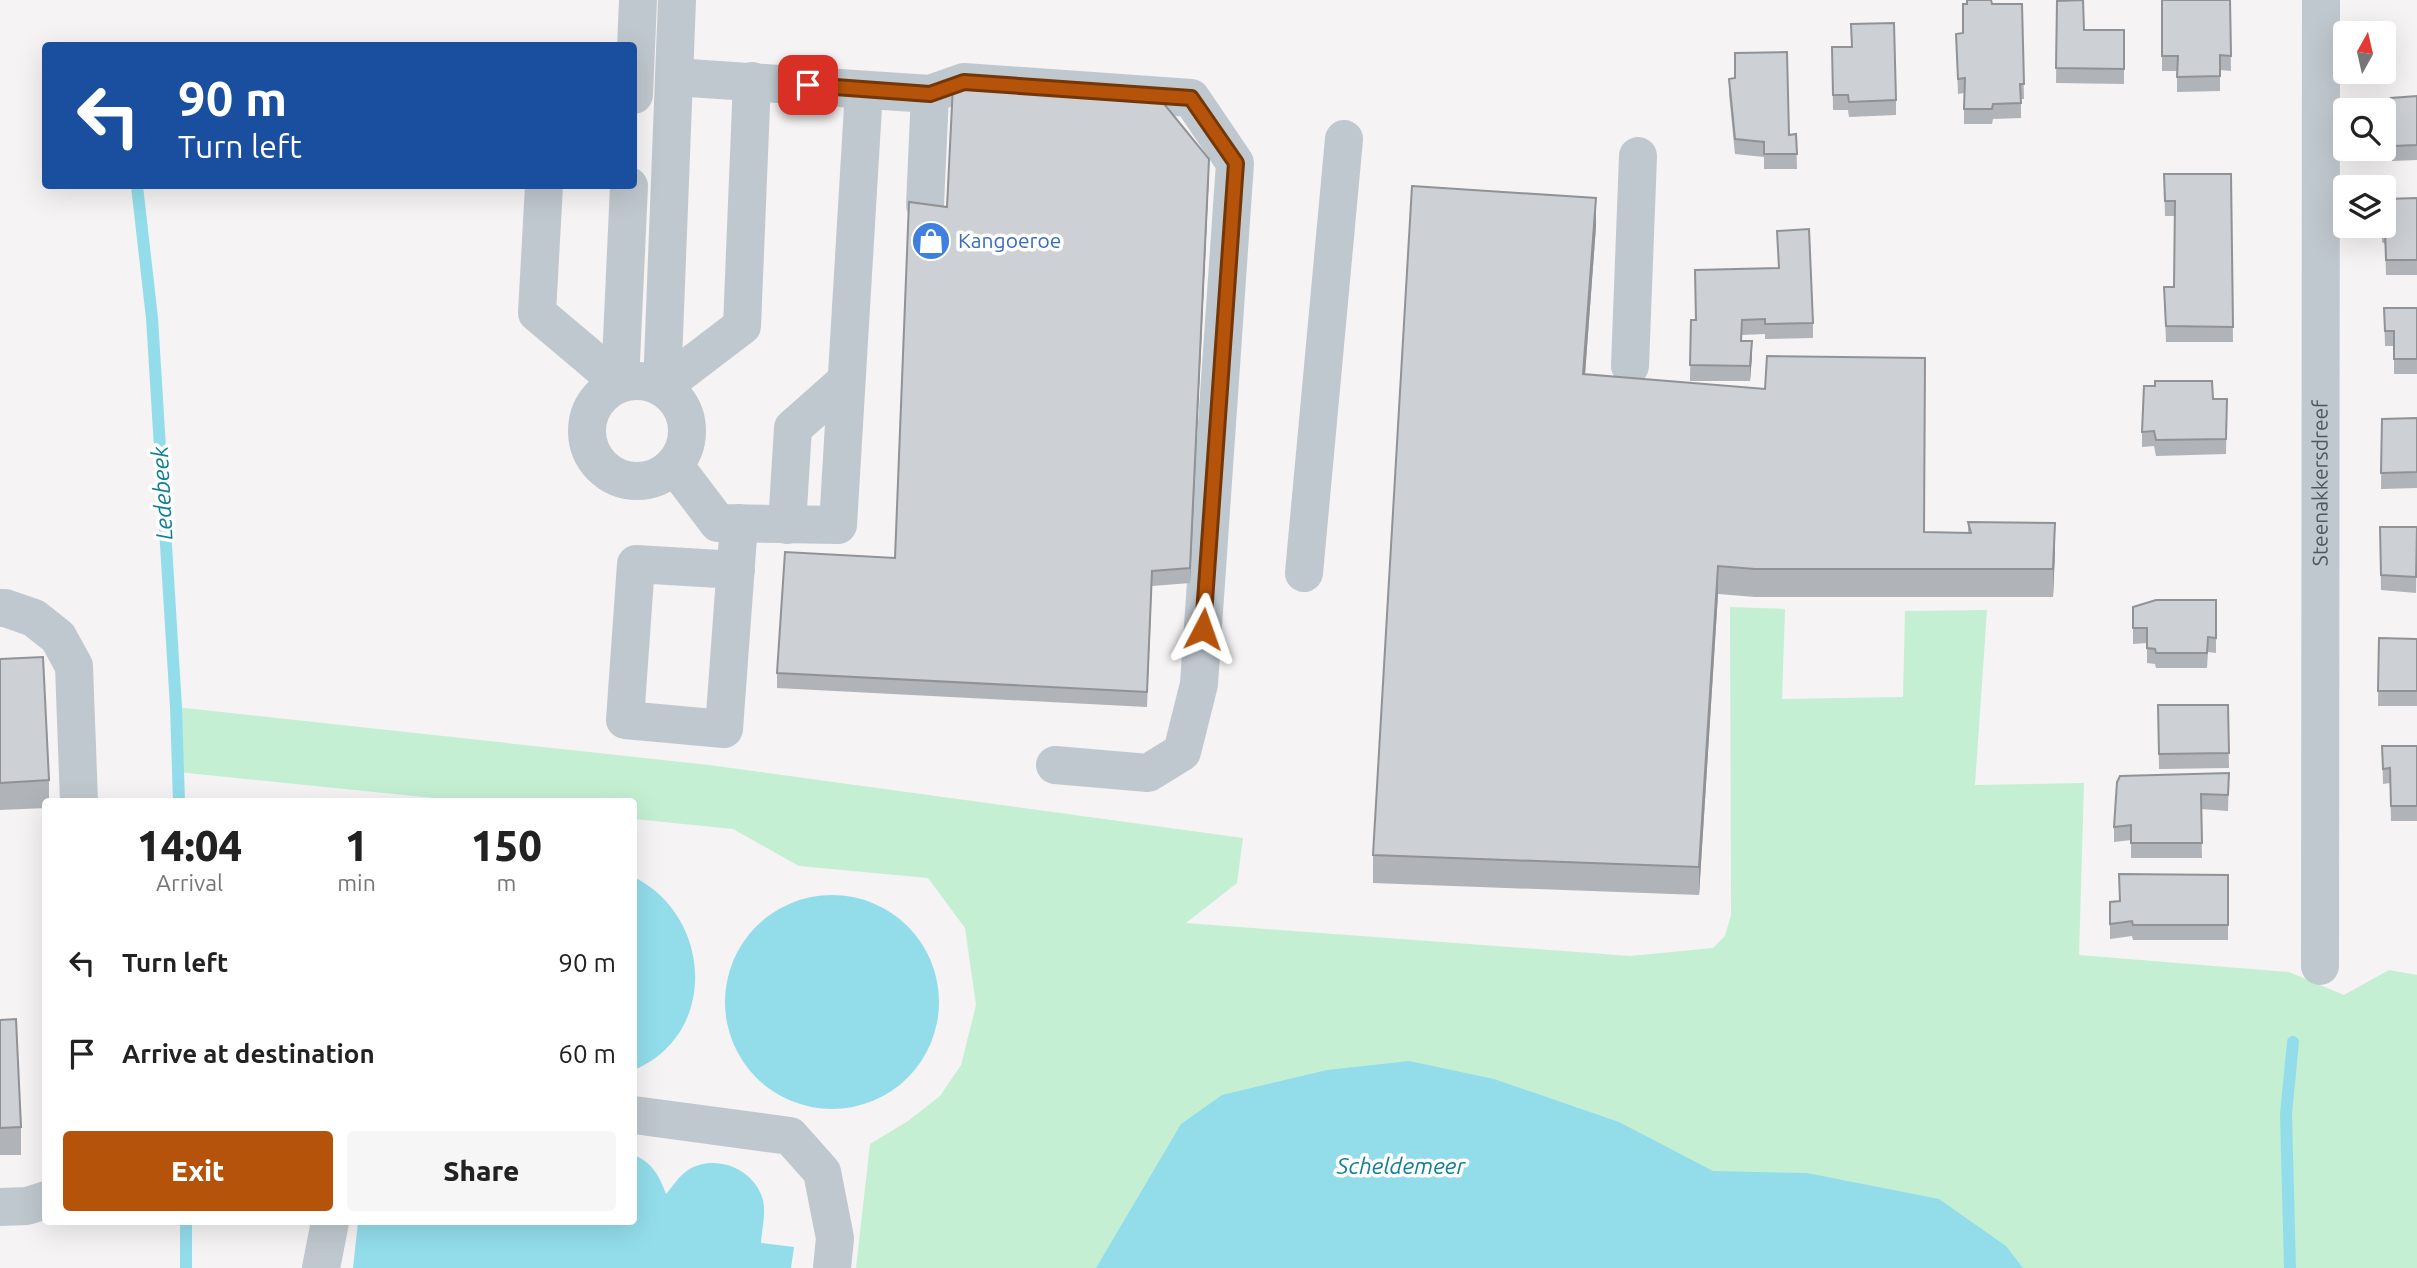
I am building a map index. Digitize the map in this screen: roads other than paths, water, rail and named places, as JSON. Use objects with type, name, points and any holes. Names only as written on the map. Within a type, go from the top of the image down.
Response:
[{"type":"street","points":[[636,42],[638,0]]},
{"type":"street","points":[[662,387],[677,0]]},
{"type":"street","name":"Steenakkersdreef","points":[[2320,966],[2321,0]]},
{"type":"street","points":[[674,77],[930,94],[964,82],[1191,98],[1236,163],[1199,684],[1182,752],[1149,773],[1055,765]]},
{"type":"street","points":[[662,387],[742,326],[752,81]]},
{"type":"street","points":[[674,465],[718,523],[838,525],[864,90]]},
{"type":"street","points":[[925,205],[930,94]]},
{"type":"street","points":[[1304,573],[1344,139]]},
{"type":"street","points":[[1630,366],[1638,156]]},
{"type":"street","points":[[544,189],[537,313],[620,383]]},
{"type":"street","points":[[620,383],[629,189]]},
{"type":"street","points":[[634,380],[662,387],[674,396],[683,409],[687,438],[683,453],[674,465],[661,475],[645,481],[628,481],[613,476],[600,465],[590,451],[586,435],[587,419],[594,403],[605,391],[620,383],[634,380]]},
{"type":"street","points":[[787,525],[793,428],[846,381]]},
{"type":"street","points":[[736,570],[636,564],[625,720],[724,729],[736,570],[739,523]]},
{"type":"street","points":[[0,608],[34,618],[58,637],[74,666],[79,798]]},
{"type":"street","points":[[637,1115],[790,1136],[822,1172],[835,1238],[832,1268]]},
{"type":"street","points":[[0,1207],[27,1206],[42,1201]]},
{"type":"street","points":[[321,1268],[329,1225]]},
{"type":"water","points":[[637,879],[660,895],[679,919],[691,946],[695,975],[692,1003],[681,1030],[662,1053],[637,1068]]},
{"type":"water","points":[[832,895],[873,903],[891,913],[907,927],[921,943],[931,961],[939,1002],[931,1043],[921,1061],[907,1077],[891,1091],[873,1101],[832,1109],[791,1101],[773,1091],[757,1077],[743,1061],[733,1043],[725,1002],[733,961],[743,943],[757,927],[773,913],[791,903]]},
{"type":"water","name":"Scheldemeer","points":[[1409,1061],[1494,1079],[1619,1122],[1713,1171],[1807,1173],[1939,1199],[2006,1246],[2023,1268],[1096,1268],[1181,1124],[1222,1095],[1327,1070]]},
{"type":"water","points":[[637,1157],[654,1171],[666,1194],[685,1172],[699,1165],[721,1164],[743,1172],[759,1189],[763,1200],[761,1243],[794,1247],[791,1268],[353,1268],[358,1225],[637,1225]]},
{"type":"waterway","name":"Ledebeek","points":[[137,189],[152,318],[176,707],[179,798]]},
{"type":"waterway","points":[[2290,1268],[2286,1114],[2293,1042]]},
{"type":"waterway","name":"Ledebeek","points":[[186,1225],[186,1268]]},
{"type":"place","name":"Kangoeroe","points":[[931,241]]}]
